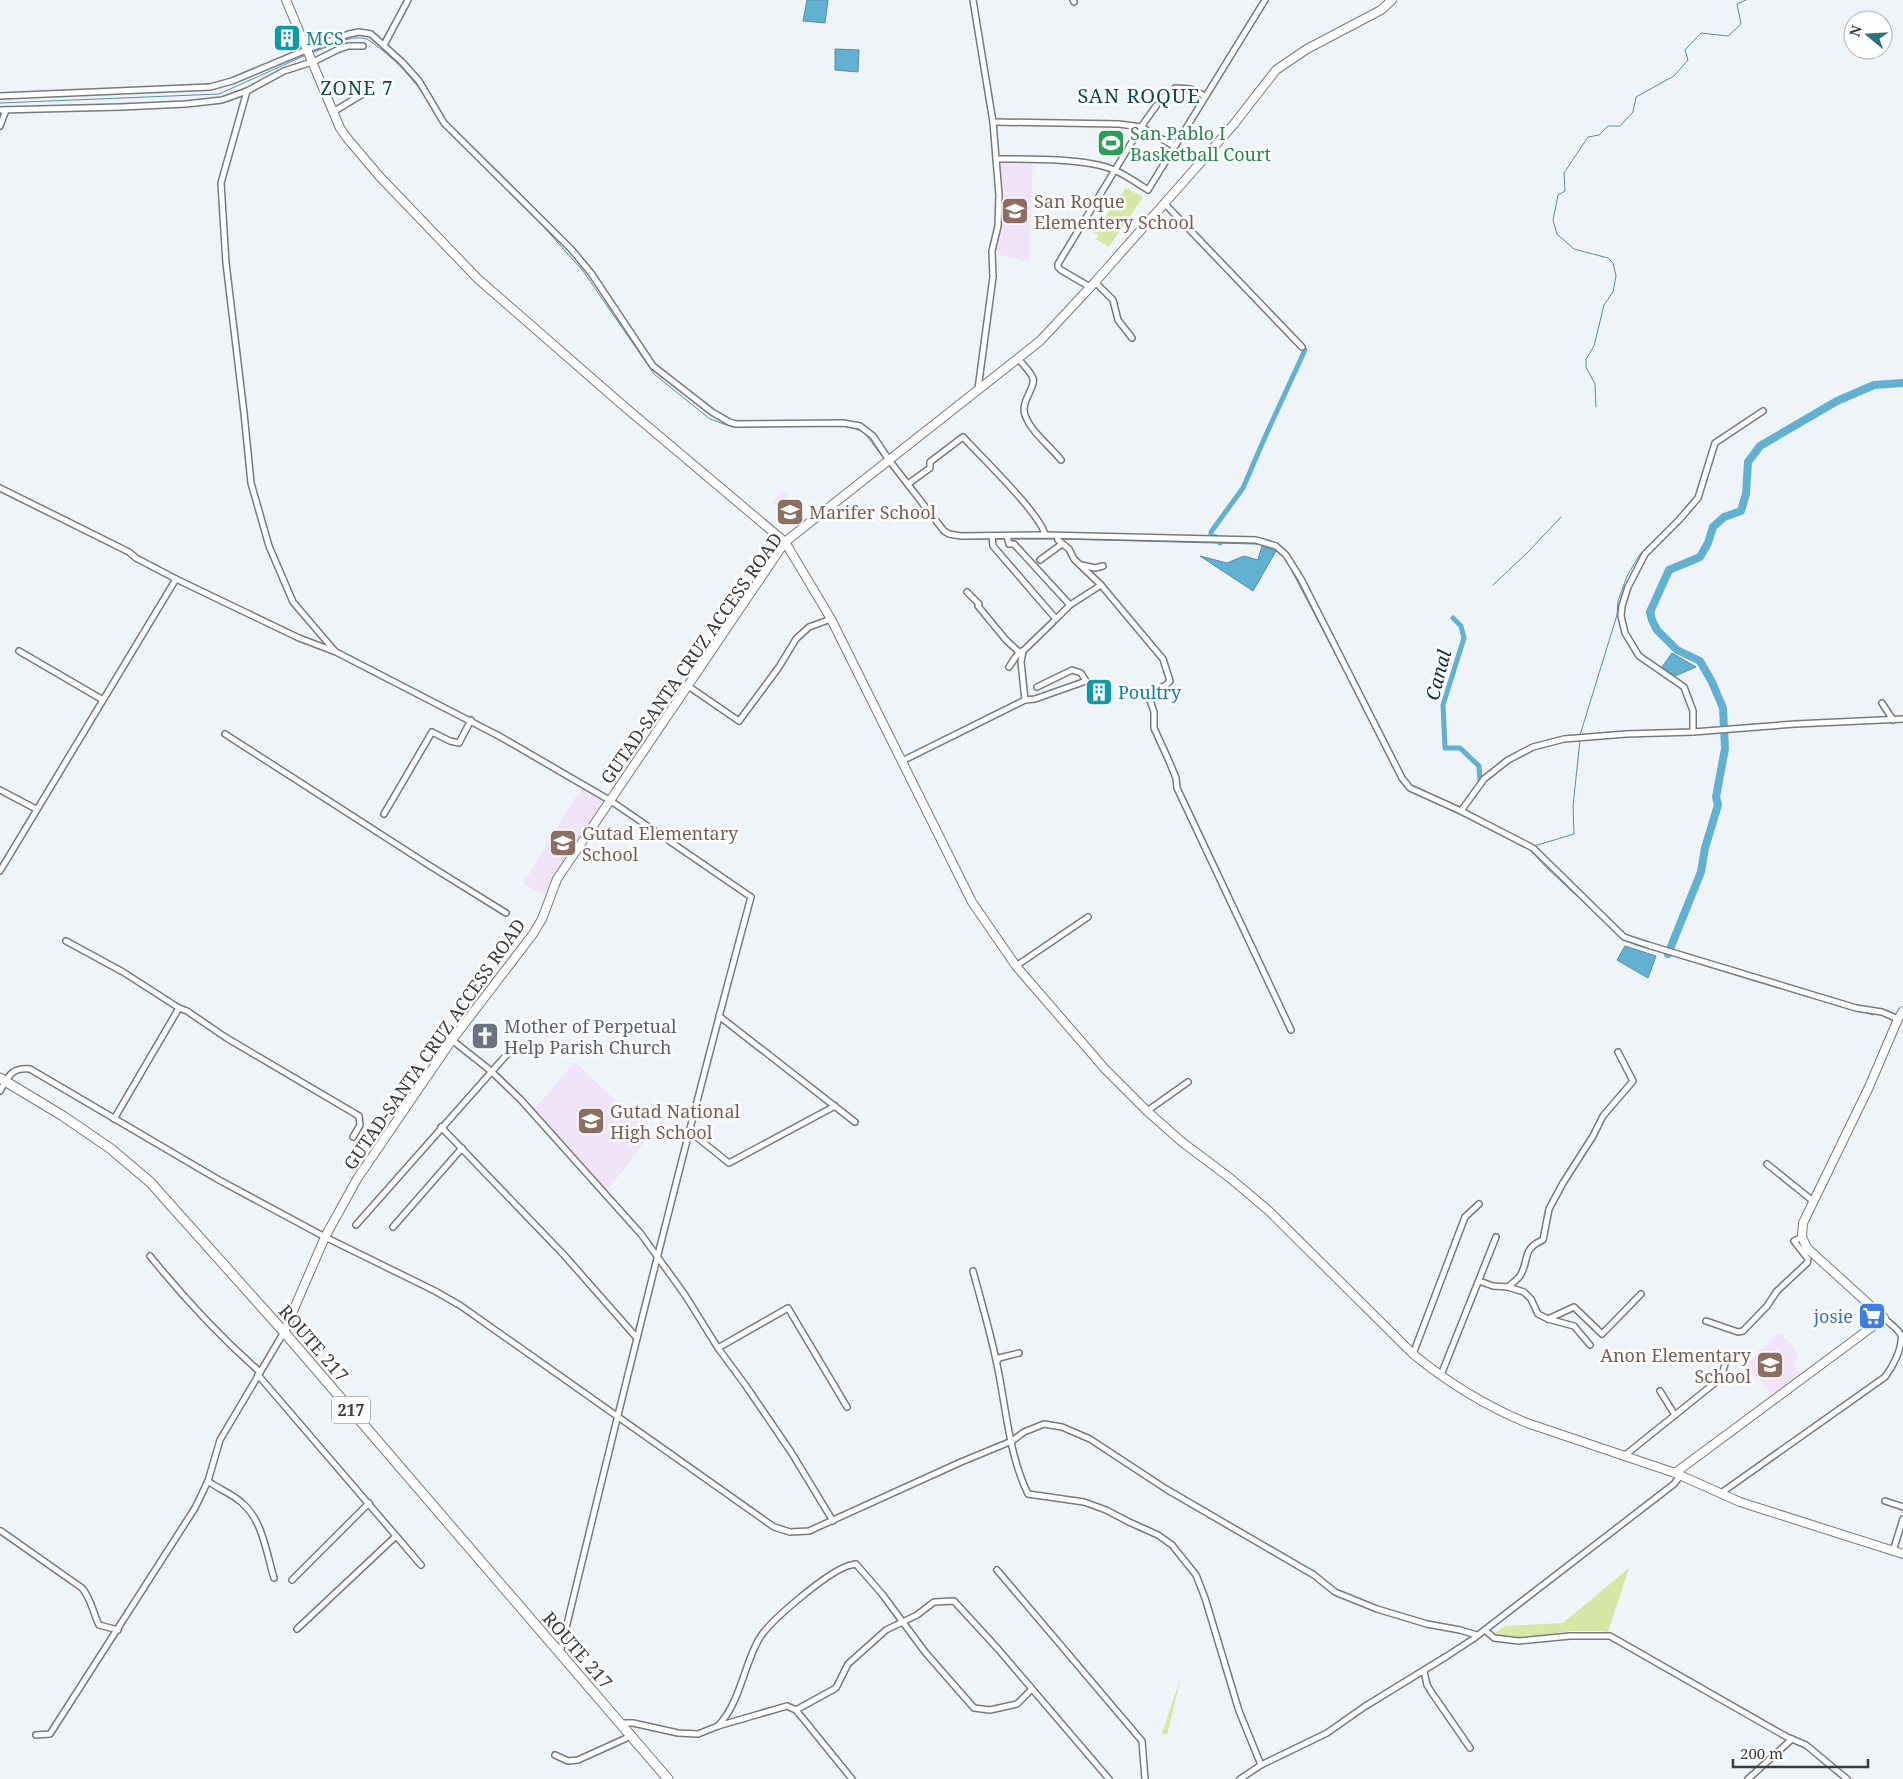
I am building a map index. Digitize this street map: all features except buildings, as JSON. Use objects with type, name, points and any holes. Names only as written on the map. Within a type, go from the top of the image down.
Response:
[{"type":"main road","name":"ROUTE 217","points":[[3,1080],[64,1116],[103,1143],[150,1182],[284,1332],[668,1779]]},
{"type":"street","points":[[286,0],[308,55],[346,138],[380,177],[478,279],[626,408],[785,542],[831,619],[972,902],[1016,966],[1105,1069],[1147,1111],[1182,1142],[1230,1178],[1269,1211],[1413,1354],[1441,1375],[1503,1413],[1527,1423],[1678,1474],[1747,1505],[1903,1554]]},
{"type":"street","points":[[384,45],[408,0]]},
{"type":"street","points":[[972,0],[993,122],[999,195],[998,226],[992,250],[993,277],[978,389]]},
{"type":"street","points":[[996,159],[1099,165],[1115,170],[1148,190],[1265,0]]},
{"type":"street","name":"GUTAD-SANTA CRUZ ACCESS ROAD","points":[[284,1332],[325,1237],[357,1179],[452,1040],[533,934],[542,919],[557,879],[785,542],[1040,341],[1093,285],[1228,130],[1276,70],[1307,49],[1371,16],[1392,0]]},
{"type":"street","points":[[0,96],[210,87],[308,55],[359,32],[371,34],[402,62],[419,81],[444,123],[581,261],[653,366],[712,412],[728,422],[736,424],[843,422],[860,426],[873,436],[936,522],[949,534],[1256,540],[1276,546],[1286,555],[1301,579],[1402,778],[1410,788],[1461,811],[1532,848],[1624,937],[1856,1008],[1882,1012],[1898,1019]]},
{"type":"street","points":[[0,126],[3,110],[186,104],[222,100],[247,91],[284,71],[308,55],[348,46],[363,46]]},
{"type":"street","points":[[1174,88],[1190,89],[1205,96]]},
{"type":"street","points":[[247,91],[221,183],[226,263],[251,483],[270,546],[293,602],[336,652]]},
{"type":"street","points":[[333,112],[360,95]]},
{"type":"street","points":[[1132,338],[1118,320],[1114,302],[1093,285],[1061,270],[1058,266],[1141,127],[1156,106]]},
{"type":"street","points":[[993,122],[1119,124],[1141,127],[1174,146]]},
{"type":"street","points":[[1164,203],[1302,347]]},
{"type":"street","points":[[1018,359],[1032,376],[1033,381],[1024,413],[1036,433],[1062,460]]},
{"type":"street","points":[[1693,732],[1693,711],[1684,687],[1639,656],[1625,633],[1621,616],[1622,606],[1628,587],[1645,554],[1675,525],[1698,498],[1715,444],[1762,410]]},
{"type":"street","points":[[908,484],[930,468],[930,462],[963,437],[1028,508],[1041,524],[1045,535]]},
{"type":"street","points":[[0,488],[129,552],[140,561],[176,579],[298,638],[336,652],[471,720],[610,801],[751,897],[689,1131],[560,1654]]},
{"type":"street","points":[[992,536],[993,546],[1056,619],[1070,605],[1101,585]]},
{"type":"street","points":[[1007,536],[1009,544],[1014,544],[1070,605]]},
{"type":"street","points":[[1057,536],[1058,540],[1069,549],[1074,559],[1101,585],[1163,659],[1170,681],[1148,694],[1154,712],[1154,728],[1176,778],[1177,788],[1291,1030]]},
{"type":"street","points":[[1040,560],[1062,544]]},
{"type":"street","points":[[1081,565],[1095,568],[1102,566]]},
{"type":"street","points":[[0,870],[176,579]]},
{"type":"street","points":[[967,592],[979,604],[978,606],[1006,640],[1018,652],[1023,651]]},
{"type":"street","points":[[688,686],[739,721],[796,639],[809,627],[831,619]]},
{"type":"street","points":[[1009,667],[1017,655],[1053,622]]},
{"type":"street","points":[[19,651],[103,700]]},
{"type":"street","points":[[1023,651],[1021,662],[1025,700]]},
{"type":"street","points":[[902,761],[1025,700],[1034,700],[1067,690],[1086,681],[1081,673],[1072,670],[1037,687]]},
{"type":"street","points":[[1882,703],[1893,720]]},
{"type":"street","points":[[1461,811],[1484,779],[1508,760],[1535,746],[1564,740],[1626,734],[1693,732],[1795,724],[1903,719]]},
{"type":"street","points":[[384,814],[432,732],[450,741],[459,742],[471,720]]},
{"type":"street","points":[[225,734],[427,864],[506,912]]},
{"type":"street","points":[[0,790],[36,809]]},
{"type":"street","points":[[1016,966],[1088,917]]},
{"type":"street","points":[[66,941],[123,972],[179,1008],[187,1011],[225,1037],[359,1116],[360,1125],[353,1136]]},
{"type":"street","points":[[114,1119],[179,1008]]},
{"type":"street","points":[[1721,1493],[1885,1377],[1894,1365],[1902,1342],[1901,1334],[1806,1248],[1802,1237],[1803,1223],[1870,1087],[1903,1011]]},
{"type":"street","points":[[719,1016],[855,1122]]},
{"type":"street","points":[[452,1040],[491,1071],[521,1100],[641,1234],[791,1452],[833,1521]]},
{"type":"street","points":[[356,1225],[510,1050]]},
{"type":"street","points":[[1508,1287],[1520,1276],[1528,1249],[1536,1242],[1543,1240],[1549,1209],[1603,1116],[1633,1081],[1618,1052]]},
{"type":"street","points":[[0,1091],[3,1080],[8,1075],[21,1068],[30,1069],[219,1180],[325,1237],[461,1306],[617,1418],[774,1527],[790,1532],[809,1531],[833,1521],[847,1512],[1012,1441],[1024,1432],[1044,1424],[1062,1427],[1090,1439],[1166,1489],[1314,1575],[1335,1592],[1377,1609],[1474,1636]]},
{"type":"street","points":[[1147,1111],[1188,1082]]},
{"type":"street","points":[[689,1131],[729,1164],[835,1106]]},
{"type":"street","points":[[441,1127],[564,1255],[637,1338]]},
{"type":"street","points":[[393,1226],[462,1148]]},
{"type":"street","points":[[1767,1164],[1813,1201]]},
{"type":"street","points":[[1413,1354],[1465,1217],[1468,1212],[1479,1204]]},
{"type":"street","points":[[1441,1375],[1496,1237]]},
{"type":"street","points":[[1706,1322],[1738,1332],[1742,1331],[1767,1306],[1777,1291],[1807,1263],[1808,1259],[1794,1240],[1802,1237]]},
{"type":"street","points":[[150,1256],[174,1286],[223,1340],[259,1374],[369,1503],[395,1537],[421,1565]]},
{"type":"street","points":[[973,1271],[997,1361],[1001,1394],[1021,1480],[1028,1494],[1084,1502],[1106,1510],[1158,1535],[1172,1545],[1196,1575],[1205,1598],[1239,1711],[1262,1764]]},
{"type":"street","points":[[1479,1280],[1493,1286],[1508,1287],[1529,1296],[1538,1314],[1548,1319],[1574,1326],[1590,1345]]},
{"type":"street","points":[[1548,1319],[1574,1307],[1602,1334],[1641,1294]]},
{"type":"street","points":[[718,1348],[788,1308],[847,1407]]},
{"type":"street","points":[[1240,1779],[1262,1764],[1327,1733],[1364,1707],[1485,1630],[1674,1484],[1678,1474],[1884,1318]]},
{"type":"street","points":[[36,1735],[50,1734],[195,1508],[208,1481],[220,1440],[284,1332]]},
{"type":"street","points":[[997,1361],[999,1358],[1019,1353]]},
{"type":"street","points":[[1623,1456],[1721,1378],[1727,1357]]},
{"type":"street","points":[[1660,1391],[1675,1415]]},
{"type":"street","points":[[208,1481],[235,1497],[250,1513],[261,1532],[274,1578]]},
{"type":"street","points":[[1885,1502],[1903,1507]]},
{"type":"street","points":[[292,1580],[369,1503]]},
{"type":"street","points":[[1893,1551],[1903,1519]]},
{"type":"street","points":[[1,1531],[82,1588],[88,1595],[92,1612],[99,1625],[118,1630]]},
{"type":"street","points":[[297,1629],[395,1537]]},
{"type":"street","points":[[727,1720],[759,1638],[786,1609],[844,1567],[856,1564],[974,1708],[990,1710],[1017,1704],[1031,1690]]},
{"type":"street","points":[[997,1570],[1142,1741],[1145,1779]]},
{"type":"street","points":[[796,1710],[836,1688],[848,1664],[886,1630],[917,1614],[934,1602],[954,1601],[1109,1779]]},
{"type":"street","points":[[1485,1630],[1494,1638],[1518,1641],[1570,1636],[1610,1636],[1792,1739],[1806,1745],[1846,1779]]},
{"type":"street","points":[[1424,1670],[1427,1685],[1470,1748]]},
{"type":"street","points":[[620,1724],[633,1723],[678,1733],[698,1734],[727,1720],[787,1706],[796,1710],[852,1779]]},
{"type":"street","points":[[554,1755],[568,1761],[578,1760],[630,1736]]},
{"type":"street","points":[[1748,1779],[1792,1739]]},
{"type":"shaded area","name":"San Roque Elementery School","points":[[1001,161],[1033,161],[1029,262],[997,254]]},
{"type":"shaded area","name":"Marifer School","points":[[782,490],[806,520],[795,529],[773,503]]},
{"type":"shaded area","name":"Gutad Elementary School","points":[[581,788],[606,802],[544,895],[523,884]]},
{"type":"shaded area","name":"Gutad National High School","points":[[575,1062],[651,1134],[606,1192],[534,1109]]},
{"type":"shaded area","name":"Anon Elementary School","points":[[1778,1334],[1782,1334],[1795,1349],[1798,1358],[1793,1363],[1802,1377],[1774,1398],[1759,1378],[1750,1375],[1743,1368]]},
{"type":"green space","points":[[1126,188],[1143,197],[1109,247],[1095,239],[1099,235],[1090,231],[1098,218],[1106,216]]},
{"type":"green space","points":[[1629,1568],[1608,1632],[1571,1631],[1518,1638],[1493,1634],[1505,1626],[1563,1623]]},
{"type":"green space","points":[[1181,1677],[1167,1735],[1162,1733]]},
{"type":"water","points":[[807,0],[828,0],[825,23],[803,21]]},
{"type":"water","points":[[835,49],[859,50],[858,72],[835,70]]},
{"type":"water","points":[[1262,546],[1276,551],[1253,591],[1200,556],[1227,563],[1244,556],[1258,560]]},
{"type":"water","points":[[1672,653],[1696,667],[1675,676],[1662,667]]},
{"type":"water","points":[[1625,946],[1656,956],[1648,978],[1617,960]]},
{"type":"waterway","points":[[1596,407],[1595,384],[1586,367],[1586,359],[1594,346],[1604,305],[1613,292],[1616,276],[1613,263],[1608,258],[1574,249],[1557,234],[1553,220],[1558,195],[1565,191],[1564,173],[1588,137],[1599,135],[1608,126],[1620,126],[1633,112],[1636,97],[1674,76],[1688,60],[1685,50],[1701,33],[1728,36],[1741,24],[1737,4],[1746,0]]},
{"type":"waterway","points":[[383,39],[399,11]]},
{"type":"waterway","points":[[312,53],[353,38],[367,39],[386,53],[402,69],[431,105]]},
{"type":"waterway","points":[[0,103],[219,94],[306,55]]},
{"type":"waterway","points":[[534,216],[583,271],[654,374],[710,419],[732,427],[847,426],[864,432],[884,459]]},
{"type":"waterway","points":[[1220,543],[1221,538],[1211,536],[1211,532],[1243,488],[1305,350]]},
{"type":"waterway","points":[[1668,954],[1701,872],[1705,848],[1718,805],[1716,797],[1725,749],[1723,708],[1712,682],[1700,661],[1677,650],[1657,630],[1650,612],[1669,570],[1700,557],[1708,543],[1713,527],[1724,517],[1741,511],[1746,494],[1748,462],[1760,446],[1837,401],[1874,385],[1903,383]]},
{"type":"waterway","points":[[890,466],[914,496]]},
{"type":"waterway","points":[[1580,735],[1617,615],[1618,601],[1627,576],[1640,554],[1676,519],[1694,497]]},
{"type":"waterway","points":[[1493,585],[1561,517]]},
{"type":"waterway","points":[[952,537],[960,539],[990,539]]},
{"type":"waterway","points":[[995,539],[1005,539]]},
{"type":"waterway","points":[[1011,539],[1055,539]]},
{"type":"waterway","points":[[1060,539],[1255,544],[1269,546],[1277,550]]},
{"type":"waterway","points":[[1284,556],[1405,787],[1529,849],[1622,938]]},
{"type":"waterway","name":"Canal","points":[[1453,618],[1461,626],[1464,638],[1443,705],[1445,748],[1460,748],[1479,766],[1480,782]]},
{"type":"waterway","points":[[1534,846],[1574,834],[1573,806],[1580,740]]},
{"type":"waterway","points":[[1625,940],[1688,960]]},
{"type":"waterway","points":[[1773,986],[1829,1003]]},
{"type":"waterway","points":[[1860,1011],[1873,1015]]},
{"type":"place","name":"MCS","points":[[287,38]]},
{"type":"place","name":"San Pablo I Basketball Court","points":[[1111,143]]},
{"type":"place","name":"San Roque Elementery School","points":[[1015,211]]},
{"type":"place","name":"Marifer School","points":[[790,512]]},
{"type":"place","name":"Poultry","points":[[1099,692]]},
{"type":"place","name":"Gutad Elementary School","points":[[563,843]]},
{"type":"place","name":"Mother of Perpetual Help Parish Church","points":[[485,1036]]},
{"type":"place","name":"Gutad National High School","points":[[591,1121]]},
{"type":"place","name":"josie","points":[[1872,1316]]},
{"type":"place","name":"Anon Elementary School","points":[[1770,1365]]},
{"type":"district","name":"ZONE 7","points":[[357,88]]},
{"type":"district","name":"SAN ROQUE","points":[[1139,95]]}]
